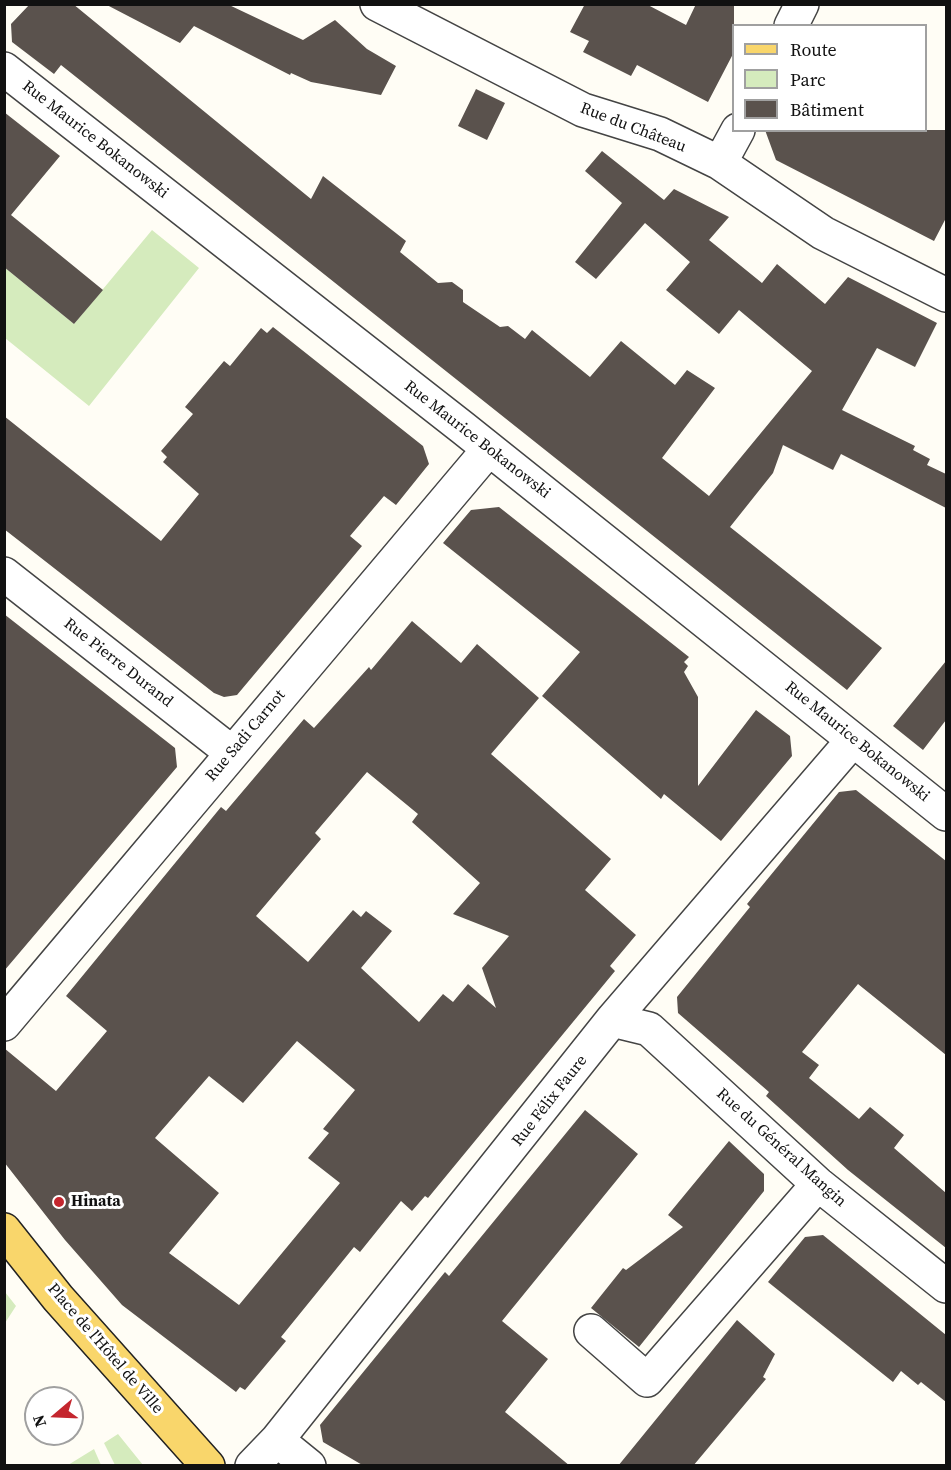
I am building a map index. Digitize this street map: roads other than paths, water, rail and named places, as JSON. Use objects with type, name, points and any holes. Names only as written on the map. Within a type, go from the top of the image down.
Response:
[{"type":"main road","name":"Place de l'Hôtel de Ville","points":[[4,1230],[58,1298],[208,1466]]},
{"type":"street","name":"Rue du Château","points":[[377,4],[583,110],[660,134],[720,163],[823,233],[946,295]]},
{"type":"street","points":[[792,24],[802,4]]},
{"type":"street","name":"Rue Maurice Bokanowski","points":[[4,69],[489,448],[946,814]]},
{"type":"street","points":[[720,163],[737,132]]},
{"type":"street","name":"Rue Sadi Carnot","points":[[4,1024],[489,448]]},
{"type":"street","name":"Rue Pierre Durand","points":[[4,574],[231,752]]},
{"type":"street","name":"Rue Félix Faure","points":[[252,1466],[277,1440],[552,1099],[612,1020],[853,740]]},
{"type":"street","name":"Rue du Général Mangin","points":[[612,1020],[649,1029],[818,1184],[946,1286]]},
{"type":"street","points":[[591,1331],[647,1380],[818,1184]]},
{"type":"street","points":[[277,1440],[309,1466]]},
{"type":"place","name":"Hinata","points":[[59,1202]]}]
